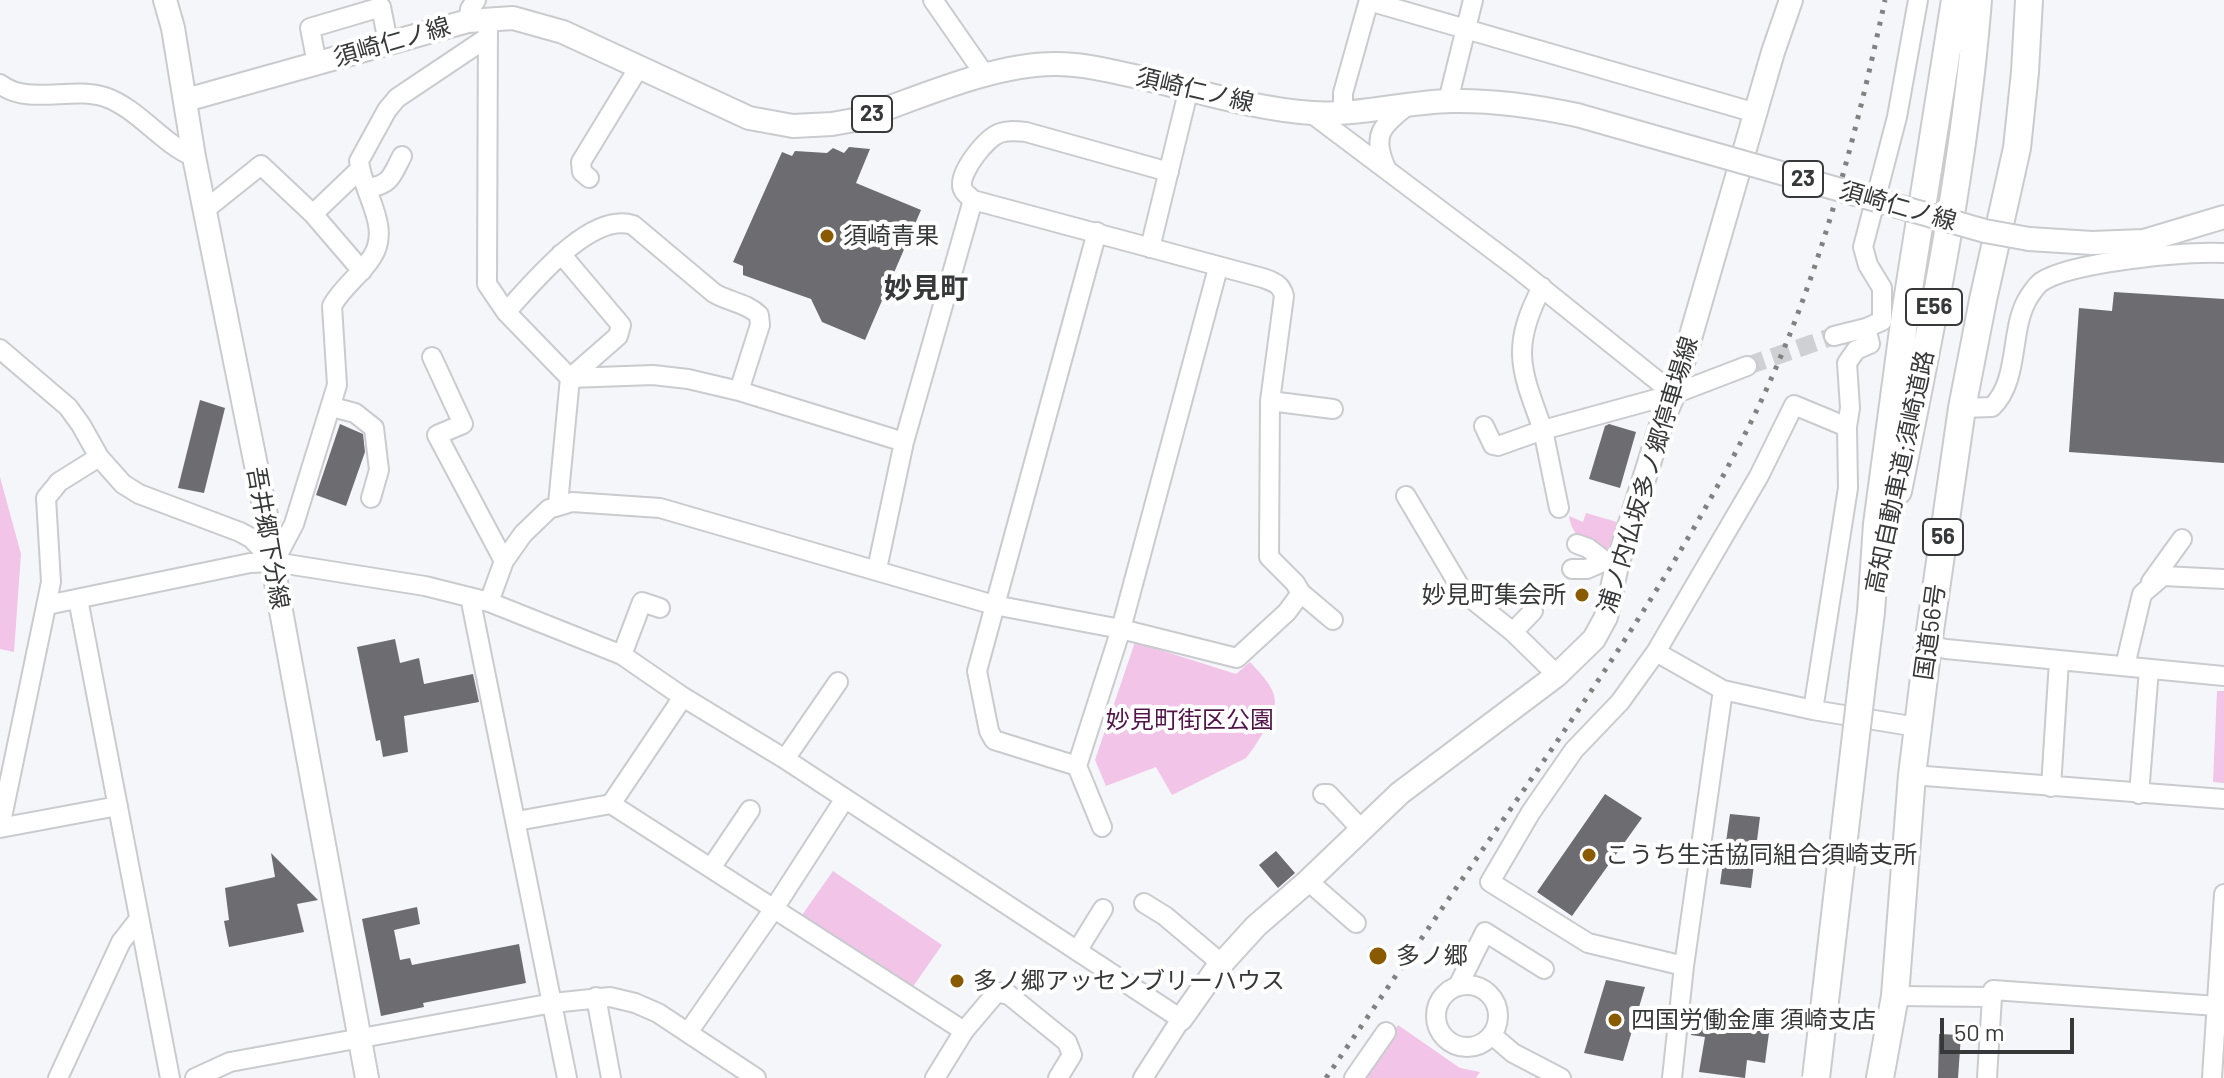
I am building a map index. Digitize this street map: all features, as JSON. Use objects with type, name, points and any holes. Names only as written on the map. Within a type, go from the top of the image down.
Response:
[{"type":"highway","name":"高知自動車道;須崎道路","points":[[1816,1078],[1871,612],[1877,524],[1906,308],[1955,0]]},
{"type":"highway","name":"高知自動車道;須崎道路","points":[[1871,612],[1926,349],[1960,154],[1978,0]]},
{"type":"highway","name":"国道56号","points":[[1880,1078],[1895,996],[1912,775],[1928,645],[1962,408],[2017,148],[2029,0]]},
{"type":"main road","name":"吾井郷下分線","points":[[165,0],[274,562],[367,1078]]},
{"type":"main road","name":"浦ノ内仏坂多ノ郷停車場線","points":[[1181,1019],[1222,964],[1256,926],[1400,793],[1557,675],[1594,639],[1606,617],[1611,563],[1674,394],[1791,0]]},
{"type":"main road","name":"須崎仁ノ線","points":[[186,100],[388,42],[480,19],[513,18],[542,25],[749,118],[793,126],[854,120],[985,75],[1055,64],[1086,66],[1263,106],[1311,113],[1343,113],[1448,101],[1533,106],[1577,115],[1985,231],[2029,239],[2092,243],[2144,241],[2224,217]]},
{"type":"street","points":[[933,0],[985,75]]},
{"type":"street","points":[[1448,101],[1473,0]]},
{"type":"street","points":[[1834,336],[1882,321],[1882,288],[1868,265],[1863,247],[1897,117],[1918,0]]},
{"type":"street","points":[[1343,113],[1343,93],[1369,1],[1756,113]]},
{"type":"street","points":[[317,64],[310,28],[381,7],[388,42]]},
{"type":"street","points":[[274,562],[294,524],[337,385],[332,306],[378,247],[379,236],[359,161],[397,98],[480,19]]},
{"type":"street","points":[[480,19],[485,276],[492,294],[506,312],[570,378],[653,375],[688,379],[739,391],[904,442]]},
{"type":"street","points":[[589,178],[582,172],[581,162],[639,67]]},
{"type":"street","points":[[0,84],[17,94],[91,94],[107,98],[129,111],[178,150],[194,157]]},
{"type":"street","points":[[1150,248],[1189,88]]},
{"type":"street","points":[[1386,168],[1379,151],[1381,132],[1386,122],[1408,105]]},
{"type":"street","points":[[1311,113],[1542,287],[1674,394]]},
{"type":"street","points":[[1169,172],[1026,132],[1008,131],[998,133],[982,145],[961,185],[973,200],[1263,278],[1282,288],[1284,296],[1270,401],[1269,557],[1301,593],[1333,620]]},
{"type":"street","points":[[368,188],[382,187],[402,156]]},
{"type":"street","points":[[206,209],[261,165],[313,214],[362,271]]},
{"type":"street","points":[[313,214],[360,169]]},
{"type":"street","points":[[877,569],[904,442],[973,200]]},
{"type":"street","points":[[506,312],[561,254],[609,224],[622,221],[633,225],[714,293],[727,301],[752,308],[759,315],[760,325],[739,391]]},
{"type":"street","points":[[1077,766],[1004,746],[994,740],[989,731],[977,671],[1097,232]]},
{"type":"street","points":[[1962,408],[1992,407],[1999,400],[2026,302],[2040,283],[2060,274],[2113,262],[2194,253],[2224,253]]},
{"type":"street","points":[[558,504],[570,378],[618,336],[621,325],[561,254]]},
{"type":"street","points":[[1102,827],[1077,766],[1121,629],[1218,268]]},
{"type":"street","points":[[1542,287],[1520,348],[1522,375],[1543,430],[1559,508]]},
{"type":"street","points":[[1813,710],[1848,488],[1847,427],[1850,408],[1847,363],[1856,350],[1870,344],[1866,328]]},
{"type":"street","points":[[0,349],[68,407],[99,457],[123,484],[139,494],[240,532],[251,538],[274,562]]},
{"type":"street","points":[[432,357],[463,424],[437,435],[504,561]]},
{"type":"street","points":[[1484,426],[1493,445],[1498,446],[1543,430],[1674,394],[1747,366]]},
{"type":"street","points":[[1270,401],[1333,409]]},
{"type":"street","points":[[1684,966],[1588,943],[1490,882],[1531,812],[1574,750],[1620,702],[1656,652],[1759,476],[1794,405],[1847,427]]},
{"type":"street","points":[[332,407],[355,413],[374,428],[379,470],[371,498]]},
{"type":"street","points":[[99,457],[59,482],[46,498],[51,582],[0,827],[118,806]]},
{"type":"street","points":[[1406,496],[1463,592],[1513,632],[1557,675]]},
{"type":"street","points":[[489,602],[504,561],[523,534],[549,509],[572,502],[660,508],[994,605],[1121,629],[1237,658],[1287,612],[1301,593]]},
{"type":"street","points":[[2125,666],[2142,594],[2182,539]]},
{"type":"street","points":[[1577,544],[1611,563]]},
{"type":"street","points":[[47,605],[250,563],[274,562],[425,586],[489,602],[622,655],[1181,1019],[1143,1078]]},
{"type":"street","points":[[1572,569],[1611,563]]},
{"type":"street","points":[[2142,594],[2163,576],[2224,579]]},
{"type":"street","points":[[470,597],[567,1078]]},
{"type":"street","points":[[78,599],[170,1078]]},
{"type":"street","points":[[622,655],[642,602],[660,608]]},
{"type":"street","points":[[1513,632],[1533,611]]},
{"type":"street","points":[[1928,645],[2224,676]]},
{"type":"street","points":[[1656,652],[1723,690],[1813,710],[1917,727]]},
{"type":"street","points":[[2051,787],[2059,661]]},
{"type":"street","points":[[2139,794],[2149,669]]},
{"type":"street","points":[[785,759],[838,682]]},
{"type":"street","points":[[1672,1078],[1684,966],[1723,690]]},
{"type":"street","points":[[611,804],[683,697]]},
{"type":"street","points":[[1912,775],[2224,799]]},
{"type":"street","points":[[1323,794],[1328,794],[1362,830]]},
{"type":"street","points":[[689,1031],[844,800]]},
{"type":"street","points":[[517,821],[611,804],[964,1031]]},
{"type":"street","points":[[711,868],[750,810]]},
{"type":"street","points":[[1308,881],[1356,923]]},
{"type":"street","points":[[2212,1078],[2224,894]]},
{"type":"street","points":[[1144,903],[1165,916],[1222,964]]},
{"type":"street","points":[[1077,951],[1103,909]]},
{"type":"street","points":[[58,1078],[121,942],[139,919]]},
{"type":"street","points":[[1458,986],[1478,986],[1493,998],[1499,1017],[1492,1035],[1474,1046],[1463,1047],[1445,1038],[1436,1019],[1437,1008],[1441,998],[1458,986],[1485,932],[1544,969]]},
{"type":"street","points":[[1987,1078],[1993,990],[2217,1006]]},
{"type":"street","points":[[935,1078],[964,1031],[997,992],[1009,995],[1067,1042],[1072,1055],[1058,1078]]},
{"type":"street","points":[[1895,996],[1992,997]]},
{"type":"street","points":[[195,1078],[230,1062],[596,997],[635,1003],[658,1013],[756,1078]]},
{"type":"street","points":[[596,997],[611,1078]]},
{"type":"street","points":[[1354,1078],[1386,1032]]},
{"type":"street","points":[[1492,1035],[1513,1053],[1561,1078]]},
{"type":"green space","points":[[0,477],[21,554],[14,652],[0,649]]},
{"type":"green space","points":[[1586,513],[1617,522],[1606,557],[1582,541],[1571,524],[1569,516],[1583,522]]},
{"type":"green space","name":"妙見町街区公園","points":[[1135,642],[1236,674],[1250,662],[1269,684],[1275,706],[1268,725],[1246,758],[1172,795],[1156,767],[1106,786],[1095,760]]},
{"type":"green space","points":[[2217,691],[2224,691],[2224,783],[2213,782]]},
{"type":"green space","points":[[833,871],[942,945],[912,988],[802,915]]},
{"type":"green space","points":[[1398,1025],[1460,1068],[1480,1072],[1476,1078],[1362,1078]]},
{"type":"building","name":"須崎青果","points":[[849,147],[870,149],[856,183],[921,210],[865,340],[822,322],[811,299],[743,275],[743,266],[733,262],[782,152],[792,156],[795,151],[827,153],[833,148],[844,153]]},
{"type":"building","points":[[2114,292],[2224,299],[2224,463],[2069,452],[2079,308],[2112,311]]},
{"type":"building","points":[[200,400],[225,408],[204,493],[178,488]]},
{"type":"building","points":[[340,424],[363,434],[365,452],[346,506],[316,495]]},
{"type":"building","points":[[1609,424],[1636,432],[1620,488],[1589,479],[1605,426]]},
{"type":"building","points":[[395,639],[400,663],[419,658],[424,684],[473,674],[479,702],[404,716],[408,752],[383,757],[380,740],[376,741],[357,647]]},
{"type":"building","name":"こうち生活協同組合須崎支所","points":[[1605,794],[1642,818],[1572,916],[1537,892]]},
{"type":"building","points":[[1730,814],[1760,817],[1751,888],[1720,884]]},
{"type":"building","points":[[1276,851],[1295,873],[1278,888],[1259,865]]},
{"type":"building","points":[[271,853],[318,900],[297,904],[304,932],[229,947],[224,921],[229,920],[225,888],[275,877]]},
{"type":"building","points":[[417,907],[420,924],[394,930],[400,960],[410,958],[412,965],[519,944],[526,983],[423,1003],[424,1007],[381,1016],[362,919]]},
{"type":"building","name":"四国労働金庫 須崎支店","points":[[1606,980],[1645,987],[1623,1061],[1584,1053]]},
{"type":"building","points":[[1694,1013],[1770,1025],[1765,1063],[1747,1060],[1745,1078],[1699,1072],[1705,1037],[1691,1035]]},
{"type":"building","points":[[1939,1034],[1961,1035],[1958,1078],[1938,1078]]},
{"type":"tunnel","points":[[1747,366],[1834,336]]},
{"type":"railway","points":[[1326,1078],[1620,648],[1702,514],[1751,422],[1795,320],[1831,215],[1885,0]]},
{"type":"place","name":"須崎青果","points":[[827,236]]},
{"type":"place","name":"妙見町集会所","points":[[1582,595]]},
{"type":"place","name":"こうち生活協同組合須崎支所","points":[[1589,855]]},
{"type":"place","name":"多ノ郷","points":[[1378,956]]},
{"type":"place","name":"多ノ郷アッセンブリーハウス","points":[[957,981]]},
{"type":"place","name":"四国労働金庫 須崎支店","points":[[1615,1020]]},
{"type":"district","name":"妙見町","points":[[926,289]]}]
